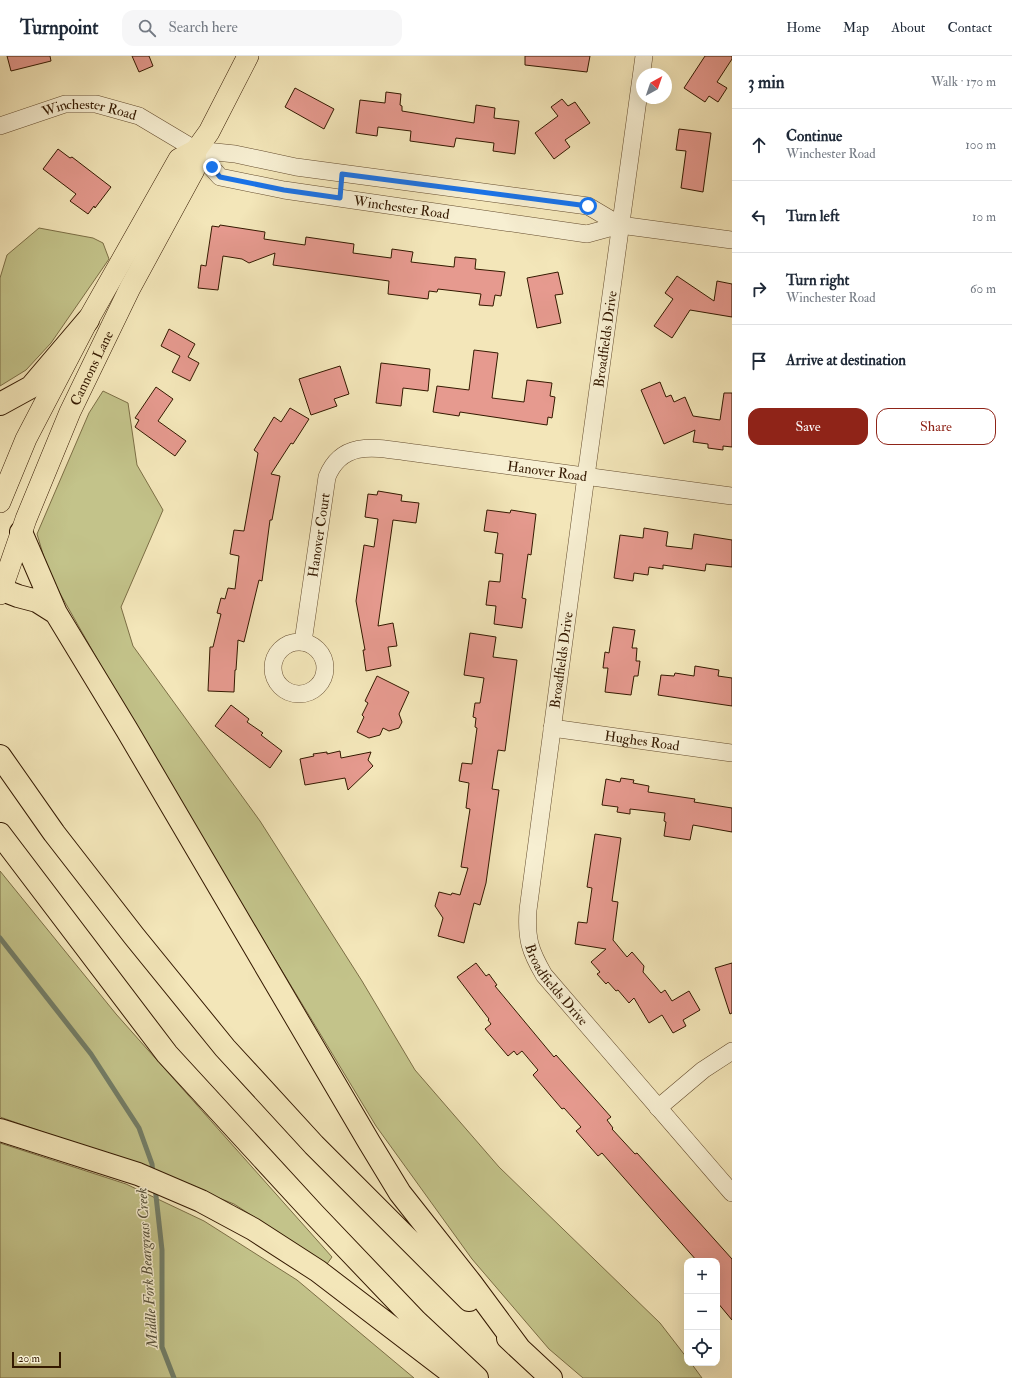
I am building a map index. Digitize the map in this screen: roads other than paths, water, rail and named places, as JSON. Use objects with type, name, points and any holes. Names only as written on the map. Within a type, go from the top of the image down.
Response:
[{"type":"highway","points":[[0,404],[31,387],[89,318]]},
{"type":"highway","points":[[21,532],[56,613],[127,730],[400,1193],[471,1283],[519,1348]]},
{"type":"highway","points":[[0,591],[38,601],[56,613]]},
{"type":"highway","points":[[0,756],[64,845],[134,936],[225,1048],[314,1145],[551,1378]]},
{"type":"highway","points":[[0,834],[167,1054],[314,1214],[416,1321],[477,1378]]},
{"type":"highway","points":[[0,1130],[138,1174],[201,1201],[253,1229],[318,1271],[458,1378]]},
{"type":"main road","name":"Cannons Lane","points":[[0,502],[26,439],[89,318],[179,159],[196,150],[209,132],[248,56]]},
{"type":"main road","name":"Cannons Lane","points":[[0,591],[21,532],[70,412],[111,326],[194,170],[196,150]]},
{"type":"main road","points":[[89,318],[111,326]]},
{"type":"street","name":"Broadfields Drive","points":[[644,56],[552,728],[528,910],[527,929],[533,957],[544,976],[732,1193]]},
{"type":"street","name":"Winchester Road","points":[[0,126],[65,104],[96,104],[139,116],[196,150],[220,177],[284,190],[587,234],[620,225],[732,240]]},
{"type":"street","name":"Winchester Road","points":[[196,150],[230,153],[296,167],[342,174],[588,206],[620,225]]},
{"type":"street","points":[[340,198],[342,174]]},
{"type":"street","points":[[457,214],[459,189]]},
{"type":"street","name":"Hanover Road","points":[[364,449],[370,448],[415,453],[732,496]]},
{"type":"street","name":"Hanover Court","points":[[303,642],[327,477],[331,468],[341,457],[357,449],[364,449]]},
{"type":"street","name":"Hughes Road","points":[[552,728],[732,753]]},
{"type":"street","points":[[658,1108],[703,1070],[732,1052]]},
{"type":"waterway","name":"Middle Fork Beargrass Creek","points":[[0,938],[91,1054],[139,1128],[152,1164],[153,1174]]},
{"type":"waterway","name":"Middle Fork Beargrass Creek","points":[[155,1187],[162,1250],[162,1347],[174,1378]]}]
